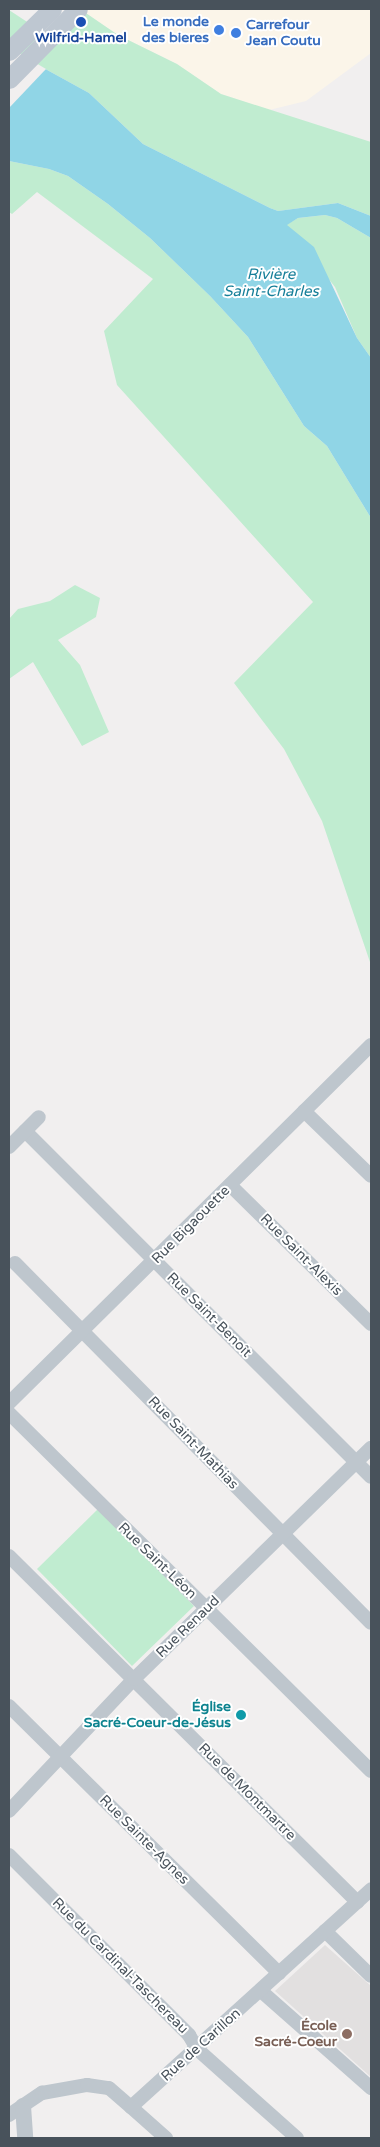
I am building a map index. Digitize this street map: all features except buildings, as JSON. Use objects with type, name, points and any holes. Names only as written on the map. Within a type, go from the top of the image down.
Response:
[{"type":"main road","points":[[13,47],[52,9]]},
{"type":"main road","points":[[9,79],[78,9]]},
{"type":"street","name":"Rue Bigaouette","points":[[9,1403],[371,1046]]},
{"type":"street","points":[[304,1111],[371,1176]]},
{"type":"street","points":[[9,1146],[39,1117]]},
{"type":"street","name":"Rue Saint-Benoît","points":[[25,1131],[371,1477]]},
{"type":"street","name":"Rue Saint-Alexis","points":[[230,1185],[371,1324]]},
{"type":"street","name":"Rue Saint-Mathias","points":[[15,1263],[371,1623]]},
{"type":"street","name":"Rue Saint-Léon","points":[[9,1413],[371,1771]]},
{"type":"street","name":"Rue Renaud","points":[[9,1811],[134,1679],[371,1448]]},
{"type":"street","name":"Rue de Montmartre","points":[[9,1556],[357,1902]]},
{"type":"street","name":"Rue Sainte-Agnes","points":[[9,1706],[279,1973]]},
{"type":"street","name":"Rue du Cardinal-Taschereau","points":[[9,1855],[189,2035],[197,2049],[297,2138]]},
{"type":"street","name":"Rue de Carillon","points":[[131,2107],[197,2049],[371,1888]]},
{"type":"street","points":[[325,1931],[371,1976]]},
{"type":"street","points":[[260,1991],[371,2088]]},
{"type":"street","points":[[9,2116],[42,2093],[87,2085],[109,2088],[166,2138]]},
{"type":"street","points":[[23,2106],[25,2138]]},
{"type":"shaded area","points":[[80,9],[371,9],[371,53],[306,101],[269,110],[221,94],[177,64],[118,35]]},
{"type":"shaded area","name":"École Sacré-Coeur","points":[[325,1945],[371,1986],[371,2077],[275,1991]]},
{"type":"green space","points":[[80,9],[118,35],[177,64],[221,94],[371,142],[371,216],[338,203],[278,211],[270,208],[143,144],[89,93],[9,49],[9,10],[50,37]]},
{"type":"green space","points":[[9,161],[49,169],[68,176],[108,204],[150,238],[210,296],[248,337],[304,426],[327,446],[371,518],[371,965],[322,821],[284,749],[234,683],[313,602],[117,385],[104,331],[153,279],[37,192],[12,214],[9,212]]},
{"type":"green space","points":[[325,215],[337,218],[371,238],[371,358],[357,338],[335,287],[286,225],[298,218]]},
{"type":"green space","points":[[75,585],[100,598],[96,617],[58,640],[80,665],[109,732],[82,746],[33,662],[9,679],[9,619],[18,609],[50,601]]},
{"type":"green space","points":[[98,1509],[194,1606],[132,1666],[37,1569]]},
{"type":"water","name":"Rivière Saint-Charles","points":[[9,49],[89,93],[143,144],[270,208],[278,211],[338,203],[371,216],[371,238],[337,218],[325,215],[298,218],[287,225],[314,247],[357,338],[371,358],[371,518],[327,446],[304,426],[248,337],[210,296],[150,238],[108,204],[68,176],[49,169],[9,161]]},
{"type":"pier","points":[[9,47],[46,69],[9,108]]},
{"type":"place","name":"Wilfrid-Hamel","points":[[81,22]]},
{"type":"place","name":"Le monde des bieres","points":[[219,30]]},
{"type":"place","name":"Carrefour Jean Coutu","points":[[236,33]]},
{"type":"place","name":"Église Sacré-Coeur-de-Jésus","points":[[241,1715]]},
{"type":"place","name":"École Sacré-Coeur","points":[[347,2034]]}]
